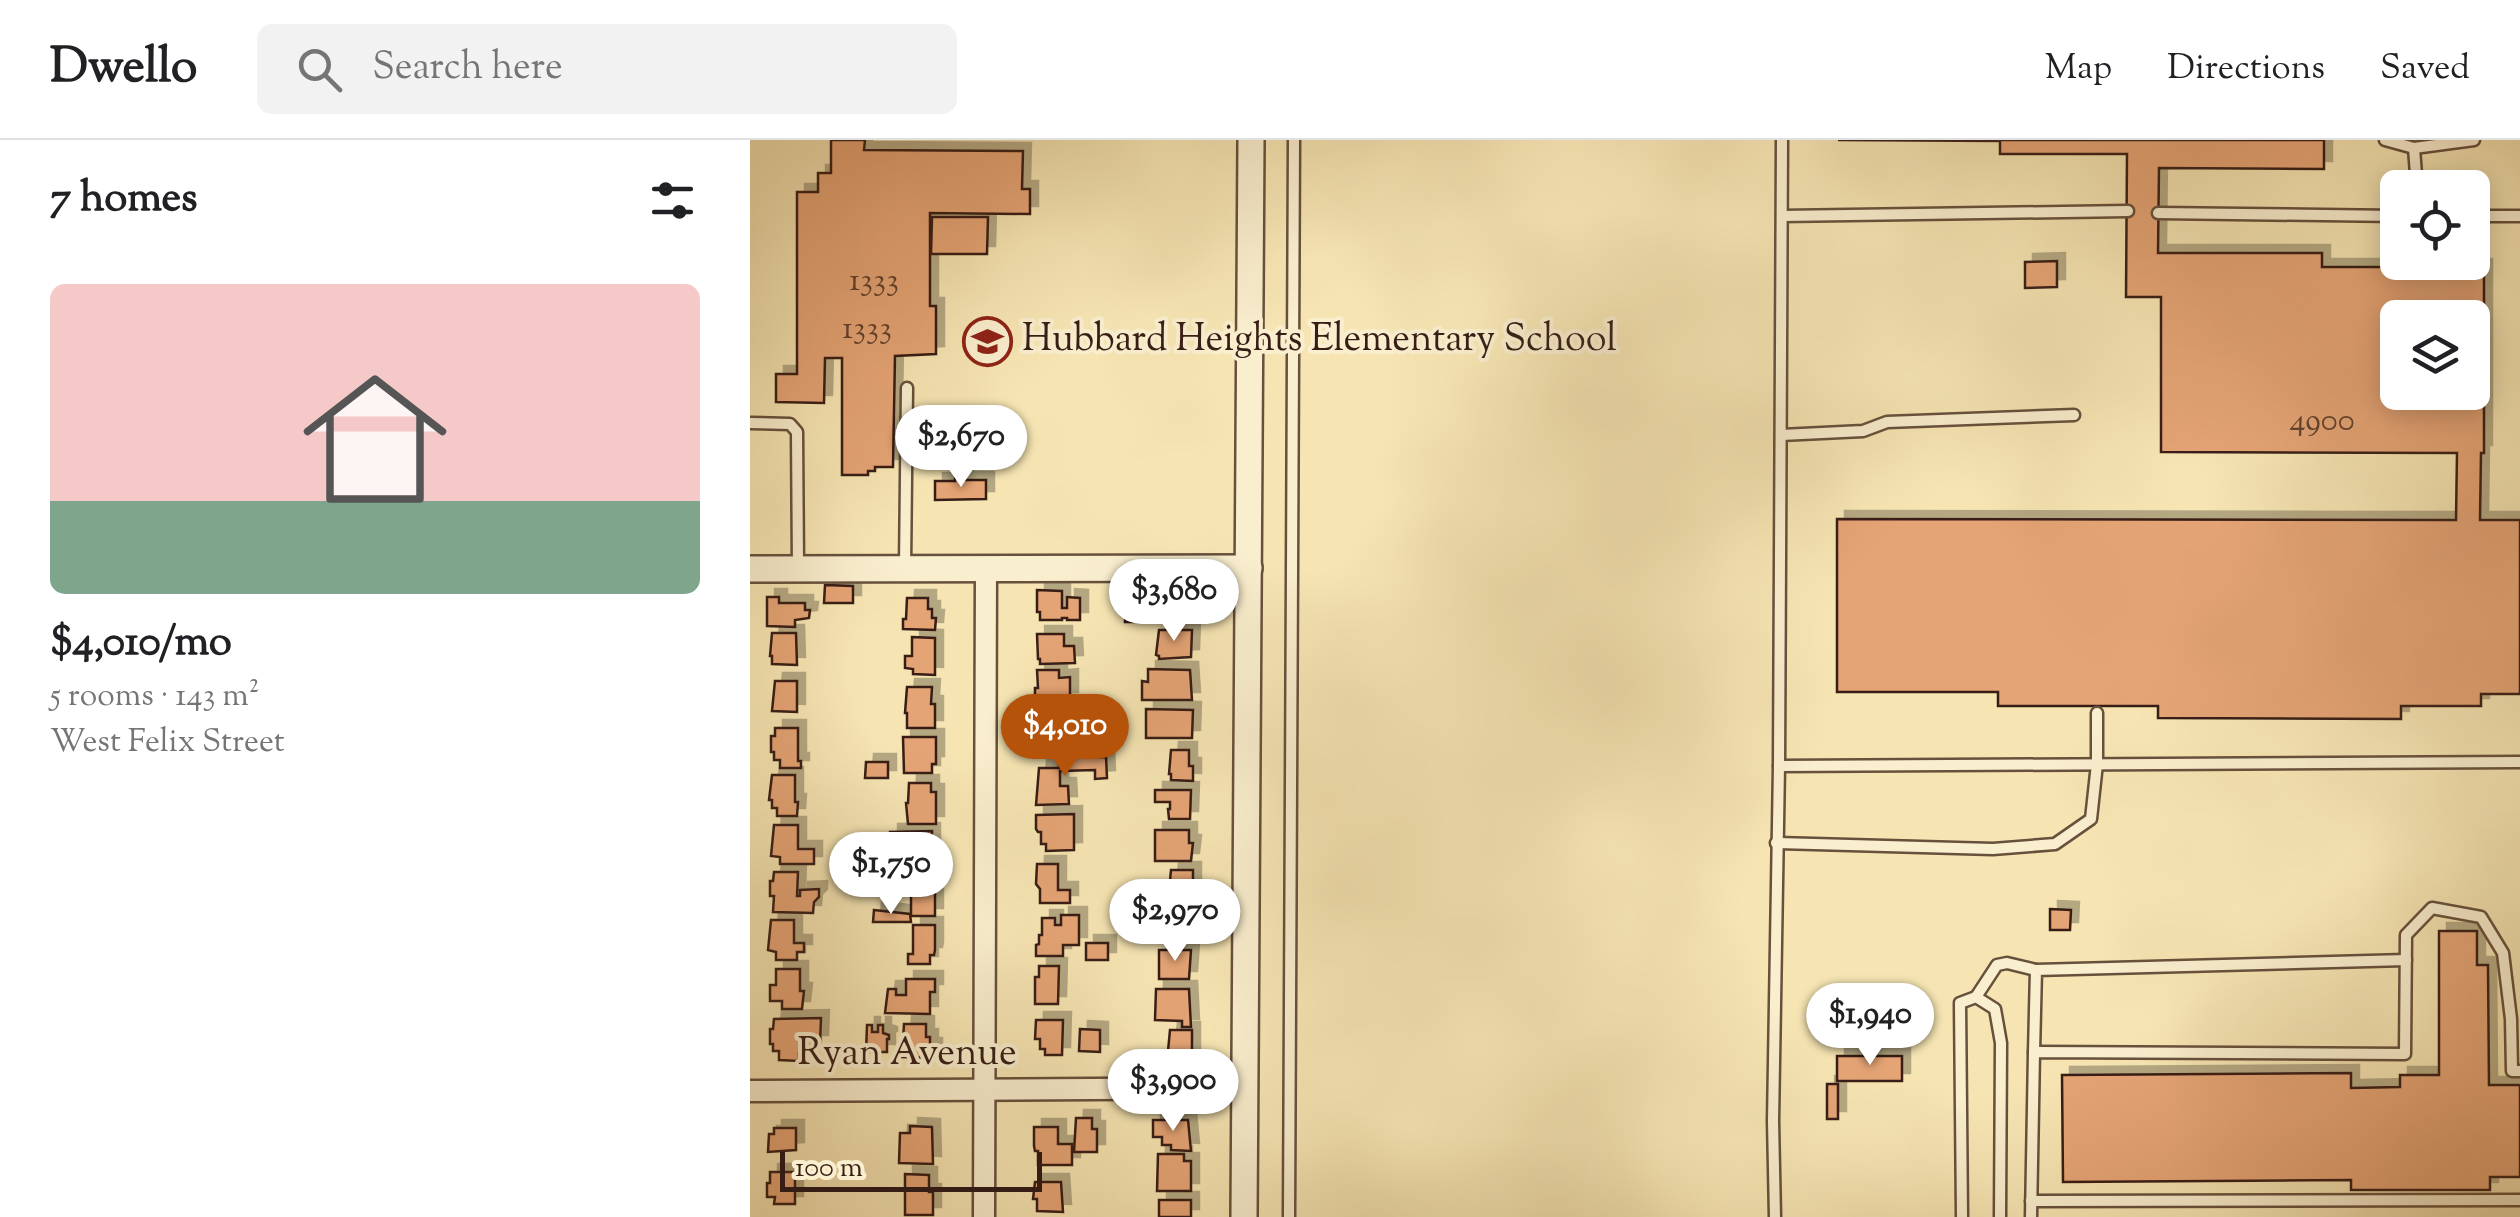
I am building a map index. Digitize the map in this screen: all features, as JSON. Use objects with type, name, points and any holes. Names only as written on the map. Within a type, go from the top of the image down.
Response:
[{"type":"street","points":[[1244,1217],[1251,140]]},
{"type":"street","points":[[984,1217],[986,568]]},
{"type":"street","points":[[750,569],[1249,568]]},
{"type":"street","name":"Ryan Avenue","points":[[750,1092],[1245,1088]]},
{"type":"lane","points":[[1288,1217],[1294,140]]},
{"type":"lane","points":[[1774,1217],[1782,140]]},
{"type":"lane","points":[[2385,140],[2414,148],[2474,140]]},
{"type":"lane","points":[[2414,148],[2416,170]]},
{"type":"lane","points":[[1782,216],[2128,211]]},
{"type":"lane","points":[[2158,213],[2380,216]]},
{"type":"lane","points":[[2490,216],[2520,216]]},
{"type":"lane","points":[[905,568],[907,388]]},
{"type":"lane","points":[[1781,434],[1863,431],[1887,422],[2074,414]]},
{"type":"lane","points":[[750,423],[790,424],[797,432],[798,569]]},
{"type":"lane","points":[[1776,843],[1992,850],[2055,844],[2092,820],[2097,712]]},
{"type":"lane","points":[[1779,766],[2520,762]]},
{"type":"lane","points":[[2034,1052],[2406,1054],[2406,934],[2432,908],[2481,917],[2504,953],[2515,1019],[2512,1071],[2520,1071]]},
{"type":"lane","points":[[1962,1217],[1960,1004],[1976,997],[1996,964],[2036,970],[2406,960]]},
{"type":"lane","points":[[2031,1217],[2036,970]]},
{"type":"lane","points":[[1976,997],[1995,1010],[2001,1042],[2000,1217]]},
{"type":"lane","points":[[2268,1200],[2268,1217]]},
{"type":"lane","points":[[2031,1201],[2520,1200]]},
{"type":"building","points":[[831,140],[865,140],[864,150],[1023,151],[1022,189],[1030,189],[1030,214],[930,213],[930,306],[936,306],[936,354],[895,356],[893,467],[875,467],[868,475],[842,475],[842,358],[825,358],[824,403],[776,402],[776,374],[797,374],[797,192],[818,192],[818,173],[831,173]]},
{"type":"building","points":[[1838,140],[2324,140],[2324,169],[2159,168],[2158,253],[2322,253],[2322,267],[2380,267],[2380,280],[2484,280],[2484,300],[2380,300],[2380,410],[2484,410],[2480,520],[2520,520],[2520,694],[2481,694],[2481,706],[2401,706],[2401,719],[2158,718],[2158,706],[1998,706],[1998,692],[1837,692],[1837,519],[2456,520],[2457,453],[2161,452],[2161,297],[2126,297],[2127,154],[2000,154],[2000,141]]},
{"type":"building","points":[[932,217],[988,217],[987,254],[931,254]]},
{"type":"building","points":[[2057,261],[2057,287],[2025,288],[2025,262]]},
{"type":"building","points":[[986,480],[986,499],[935,500],[935,481]]},
{"type":"building","points":[[825,585],[853,586],[853,603],[824,603]]},
{"type":"building","points":[[1037,590],[1062,591],[1062,608],[1067,608],[1067,597],[1080,598],[1080,620],[1040,620]]},
{"type":"building","points":[[1156,592],[1169,592],[1169,600],[1190,597],[1190,607],[1182,607],[1181,623],[1172,623],[1173,616],[1163,616],[1163,609],[1156,609]]},
{"type":"building","points":[[767,597],[779,597],[779,603],[805,603],[805,610],[810,610],[809,618],[795,620],[795,627],[767,626]]},
{"type":"building","points":[[907,598],[928,598],[928,609],[936,618],[935,630],[903,629]]},
{"type":"building","points":[[1125,602],[1142,602],[1142,612],[1149,612],[1149,617],[1143,617],[1143,622],[1125,622]]},
{"type":"building","points":[[1159,630],[1192,630],[1191,657],[1159,659]]},
{"type":"building","points":[[772,633],[796,633],[797,665],[772,664]]},
{"type":"building","points":[[1037,634],[1064,634],[1064,646],[1074,646],[1075,663],[1040,664]]},
{"type":"building","points":[[912,637],[935,638],[935,675],[913,674],[913,669],[905,668],[905,656],[912,656]]},
{"type":"building","points":[[1148,669],[1190,670],[1192,700],[1142,700],[1142,681],[1148,682]]},
{"type":"building","points":[[1037,670],[1059,670],[1059,678],[1070,677],[1070,700],[1035,701]]},
{"type":"building","points":[[775,681],[797,681],[797,712],[772,711]]},
{"type":"building","points":[[907,687],[932,687],[935,728],[907,728]]},
{"type":"building","points":[[1146,709],[1193,710],[1192,738],[1146,738]]},
{"type":"building","points":[[1037,714],[1058,714],[1058,729],[1074,730],[1074,752],[1040,752]]},
{"type":"building","points":[[775,728],[798,728],[801,768],[780,768],[780,760],[774,760],[771,736],[775,736]]},
{"type":"building","points":[[903,737],[936,737],[932,773],[904,773]]},
{"type":"building","points":[[1171,750],[1189,750],[1193,781],[1171,780]]},
{"type":"building","points":[[1106,757],[1107,778],[1095,779],[1095,770],[1060,771],[1060,786],[1068,786],[1069,804],[1036,805],[1039,768],[1059,768],[1059,758]]},
{"type":"building","points":[[866,762],[888,762],[888,778],[865,778]]},
{"type":"building","points":[[772,775],[795,775],[797,816],[777,816],[777,808],[772,808]]},
{"type":"building","points":[[909,783],[931,783],[931,792],[936,792],[936,824],[908,824]]},
{"type":"building","points":[[1155,790],[1191,790],[1190,819],[1169,819],[1170,802],[1155,802]]},
{"type":"building","points":[[1074,814],[1074,850],[1046,851],[1046,844],[1041,844],[1041,832],[1036,829],[1036,815]]},
{"type":"building","points":[[774,825],[798,825],[798,849],[814,849],[814,864],[780,864],[780,857],[771,856]]},
{"type":"building","points":[[1155,830],[1189,830],[1189,843],[1193,843],[1191,861],[1155,861]]},
{"type":"building","points":[[932,831],[932,864],[926,864],[926,872],[873,874],[875,852],[890,851],[890,832]]},
{"type":"building","points":[[1037,864],[1058,864],[1058,890],[1070,890],[1070,903],[1040,903]]},
{"type":"building","points":[[1171,870],[1193,870],[1193,899],[1189,899],[1189,906],[1173,906],[1169,892]]},
{"type":"building","points":[[774,872],[798,872],[797,896],[800,890],[819,889],[813,913],[773,912],[770,881]]},
{"type":"building","points":[[911,878],[932,878],[935,916],[911,916]]},
{"type":"building","points":[[2050,909],[2071,910],[2070,930],[2050,930]]},
{"type":"building","points":[[874,910],[910,914],[911,922],[873,922]]},
{"type":"building","points":[[1171,910],[1192,910],[1192,941],[1171,941]]},
{"type":"building","points":[[1061,915],[1079,915],[1079,945],[1063,945],[1063,956],[1036,956],[1042,918],[1055,918],[1055,925],[1061,925]]},
{"type":"building","points":[[771,920],[794,920],[794,943],[804,943],[804,952],[797,952],[797,960],[776,960],[776,952],[768,950]]},
{"type":"building","points":[[913,925],[935,925],[935,950],[930,955],[930,964],[908,964],[908,954],[913,954]]},
{"type":"building","points":[[2439,931],[2477,931],[2477,965],[2488,965],[2489,1085],[2520,1085],[2520,1177],[2490,1177],[2490,1190],[2351,1190],[2351,1180],[2063,1182],[2062,1075],[2351,1073],[2351,1088],[2400,1087],[2400,1075],[2439,1075]]},
{"type":"building","points":[[1086,943],[1108,943],[1108,960],[1086,960]]},
{"type":"building","points":[[1159,950],[1191,950],[1189,979],[1159,979]]},
{"type":"building","points":[[1039,966],[1059,966],[1058,1004],[1035,1004]]},
{"type":"building","points":[[776,969],[800,969],[802,1009],[782,1009],[782,1001],[770,1001]]},
{"type":"building","points":[[906,979],[935,979],[935,992],[930,992],[930,1014],[885,1013],[888,989],[896,989],[896,995],[906,995]]},
{"type":"building","points":[[1156,989],[1189,989],[1191,1027],[1182,1027],[1182,1021],[1155,1020]]},
{"type":"building","points":[[1837,1000],[1902,1000],[1902,1025],[1837,1025]]},
{"type":"building","points":[[821,1018],[820,1043],[813,1043],[813,1053],[799,1053],[799,1061],[779,1060],[779,1051],[773,1051],[770,1044],[774,1019]]},
{"type":"building","points":[[1036,1020],[1063,1020],[1062,1055],[1045,1055],[1045,1049],[1040,1049],[1040,1039],[1035,1039]]},
{"type":"building","points":[[904,1024],[926,1024],[934,1058],[902,1057]]},
{"type":"building","points":[[867,1025],[872,1025],[872,1032],[878,1032],[878,1025],[883,1025],[883,1033],[889,1035],[887,1052],[866,1052]]},
{"type":"building","points":[[1080,1029],[1100,1030],[1100,1052],[1079,1051]]},
{"type":"building","points":[[1170,1030],[1192,1030],[1192,1058],[1170,1058]]},
{"type":"building","points":[[1837,1056],[1902,1056],[1902,1081],[1837,1081]]},
{"type":"building","points":[[1827,1084],[1838,1084],[1838,1119],[1827,1119]]},
{"type":"building","points":[[1076,1118],[1092,1118],[1092,1129],[1097,1129],[1097,1152],[1074,1152]]},
{"type":"building","points":[[1153,1120],[1188,1120],[1191,1151],[1171,1150],[1171,1145],[1162,1145],[1162,1137],[1153,1137]]},
{"type":"building","points":[[910,1126],[932,1127],[933,1164],[899,1163],[900,1133],[910,1133]]},
{"type":"building","points":[[1034,1127],[1058,1127],[1058,1144],[1072,1144],[1072,1165],[1038,1165]]},
{"type":"building","points":[[774,1128],[796,1128],[796,1150],[768,1152],[769,1134],[774,1134]]},
{"type":"building","points":[[1158,1154],[1184,1154],[1184,1161],[1191,1161],[1191,1191],[1157,1191]]},
{"type":"building","points":[[770,1172],[795,1172],[795,1204],[774,1204],[775,1197],[767,1197]]},
{"type":"building","points":[[905,1174],[929,1175],[933,1215],[905,1215]]},
{"type":"building","points":[[1035,1182],[1061,1182],[1063,1212],[1037,1211],[1037,1199],[1033,1199]]},
{"type":"building","points":[[1159,1200],[1191,1200],[1191,1217],[1159,1217]]},
{"type":"place","name":"Hubbard Heights Elementary School","points":[[987,341]]}]
